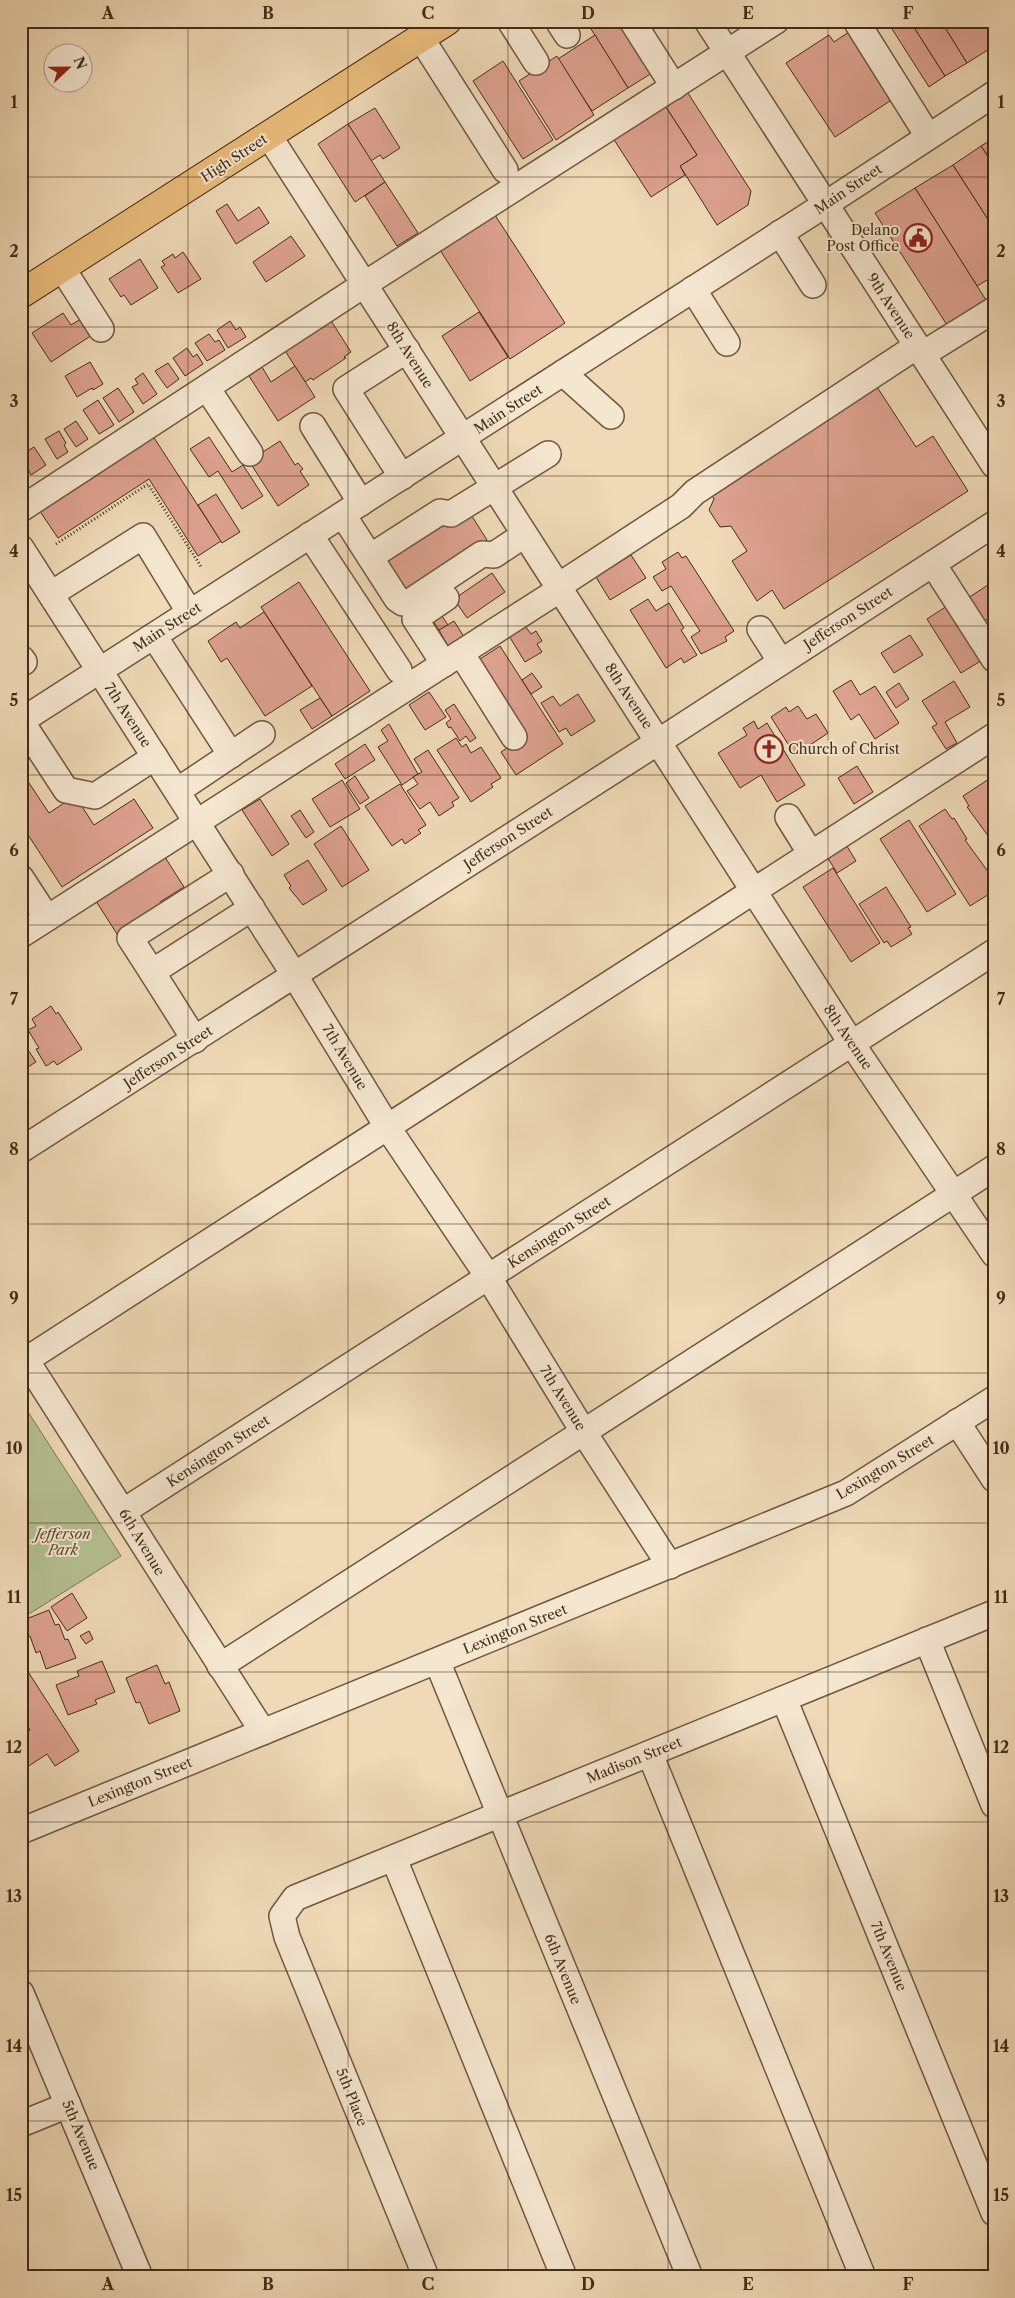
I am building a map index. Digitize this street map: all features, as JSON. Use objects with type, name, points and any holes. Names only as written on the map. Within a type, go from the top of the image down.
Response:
[{"type":"main road","name":"High Street","points":[[21,294],[447,21]]},
{"type":"street","points":[[510,21],[536,62]]},
{"type":"street","points":[[632,21],[674,87]]},
{"type":"street","name":"9th Avenue","points":[[707,21],[994,465]]},
{"type":"street","points":[[21,509],[365,284],[776,21]]},
{"type":"street","points":[[856,21],[928,136]]},
{"type":"street","points":[[421,38],[505,170]]},
{"type":"street","name":"Main Street","points":[[21,721],[463,438],[994,94]]},
{"type":"street","name":"8th Avenue","points":[[269,136],[852,1044],[994,1254]]},
{"type":"street","points":[[780,233],[813,285]]},
{"type":"street","points":[[62,268],[101,329]]},
{"type":"street","points":[[693,289],[727,343]]},
{"type":"street","points":[[21,935],[452,658],[681,506],[695,492],[920,350],[994,310]]},
{"type":"street","points":[[402,477],[346,389],[407,350]]},
{"type":"street","points":[[563,373],[611,416]]},
{"type":"street","points":[[207,388],[250,453]]},
{"type":"street","points":[[313,426],[352,509],[370,557],[397,599],[406,602],[482,554],[494,555],[524,535]]},
{"type":"street","points":[[370,557],[440,512],[451,514],[548,454]]},
{"type":"street","name":"Jefferson Street","points":[[21,1150],[295,976],[994,524]]},
{"type":"street","points":[[51,594],[143,536],[190,613]]},
{"type":"street","points":[[310,536],[399,670]]},
{"type":"street","points":[[494,555],[491,568],[415,619],[452,658],[514,737]]},
{"type":"street","name":"7th Avenue","points":[[24,557],[51,594],[231,874],[388,1128],[489,1278],[583,1431],[670,1566]]},
{"type":"street","points":[[933,564],[994,659]]},
{"type":"street","points":[[760,629],[781,662]]},
{"type":"street","points":[[154,636],[231,755]]},
{"type":"street","points":[[21,721],[66,790],[95,796],[155,757]]},
{"type":"street","points":[[177,791],[262,734]]},
{"type":"street","points":[[24,1356],[388,1128],[994,736]]},
{"type":"street","points":[[788,817],[811,854]]},
{"type":"street","points":[[195,1040],[130,938],[231,874]]},
{"type":"street","points":[[21,878],[47,918]]},
{"type":"street","points":[[152,972],[252,908]]},
{"type":"street","name":"Kensington Street","points":[[124,1511],[994,952]]},
{"type":"street","points":[[220,1666],[994,1168]]},
{"type":"street","name":"6th Avenue","points":[[24,1356],[263,1732]]},
{"type":"street","name":"Lexington Street","points":[[21,1831],[846,1493],[994,1399]]},
{"type":"street","points":[[957,1422],[994,1479]]},
{"type":"street","name":"Madison Street","points":[[282,1916],[294,1898],[994,1613]]},
{"type":"street","points":[[927,1640],[994,1805]]},
{"type":"street","name":"6th Avenue","points":[[437,1661],[690,2277]]},
{"type":"street","name":"7th Avenue","points":[[784,1699],[994,2213]]},
{"type":"street","points":[[650,1754],[863,2277]]},
{"type":"street","points":[[394,1858],[564,2277]]},
{"type":"street","name":"5th Place","points":[[282,1916],[288,1937],[426,2277]]},
{"type":"street","name":"5th Avenue","points":[[21,1993],[140,2277]]},
{"type":"street","points":[[21,2124],[68,2105]]},
{"type":"green space","name":"Jefferson Park","points":[[21,1401],[121,1556],[21,1619]]},
{"type":"building","points":[[586,21],[620,21],[652,73],[628,88]]},
{"type":"building","points":[[887,21],[910,21],[945,76],[929,87]]},
{"type":"building","points":[[910,21],[941,21],[967,63],[945,76]]},
{"type":"building","points":[[941,21],[994,21],[994,46],[967,63]]},
{"type":"building","points":[[852,30],[896,97],[835,137],[786,63],[829,35],[834,42]]},
{"type":"building","points":[[595,35],[628,88],[592,111],[558,59]]},
{"type":"building","points":[[557,56],[594,115],[556,140],[519,81]]},
{"type":"building","points":[[503,61],[553,140],[523,159],[473,81]]},
{"type":"building","points":[[684,87],[751,191],[748,205],[717,225],[680,166],[697,155],[662,101]]},
{"type":"building","points":[[662,101],[697,155],[680,166],[685,175],[651,197],[611,135]]},
{"type":"building","points":[[375,108],[400,148],[383,159],[380,155],[371,161],[348,124]]},
{"type":"building","points":[[348,124],[385,182],[355,202],[318,144]]},
{"type":"building","points":[[994,138],[994,166],[981,146]]},
{"type":"building","points":[[981,146],[994,166],[994,229],[953,165]]},
{"type":"building","points":[[953,165],[994,229],[994,276],[977,286],[915,188]]},
{"type":"building","points":[[385,182],[418,233],[397,246],[365,196]]},
{"type":"building","points":[[915,188],[986,300],[947,325],[875,213]]},
{"type":"building","points":[[227,204],[238,221],[259,207],[269,223],[236,244],[216,211]]},
{"type":"building","points":[[493,212],[565,323],[510,359],[438,247]]},
{"type":"building","points":[[291,236],[305,256],[266,282],[253,262]]},
{"type":"building","points":[[183,252],[201,279],[178,293],[161,267],[165,265],[162,261],[173,254],[175,258]]},
{"type":"building","points":[[140,259],[158,288],[131,305],[124,295],[121,297],[109,279]]},
{"type":"building","points":[[479,312],[508,357],[470,381],[442,336]]},
{"type":"building","points":[[63,313],[71,325],[81,319],[92,335],[51,362],[32,333]]},
{"type":"building","points":[[328,316],[351,352],[344,357],[346,358],[313,380],[311,378],[305,382],[282,346]]},
{"type":"building","points":[[230,321],[236,330],[240,327],[246,337],[228,348],[217,330]]},
{"type":"building","points":[[209,334],[215,342],[219,340],[225,350],[207,361],[195,343]]},
{"type":"building","points":[[187,348],[193,357],[197,354],[203,364],[185,376],[173,358]]},
{"type":"building","points":[[90,362],[103,384],[77,397],[65,376]]},
{"type":"building","points":[[168,363],[179,379],[167,388],[155,371]]},
{"type":"building","points":[[295,366],[315,397],[278,421],[249,376],[262,367],[271,382]]},
{"type":"building","points":[[143,373],[157,394],[143,404],[132,387],[138,384],[135,379]]},
{"type":"building","points":[[994,379],[994,393],[987,383]]},
{"type":"building","points":[[877,387],[916,447],[933,436],[968,491],[784,609],[772,590],[757,601],[732,561],[747,551],[731,526],[720,527],[709,510],[714,499],[711,494]]},
{"type":"building","points":[[118,388],[134,412],[119,422],[103,398]]},
{"type":"building","points":[[98,400],[114,425],[99,434],[83,410]]},
{"type":"building","points":[[76,421],[88,439],[76,447],[64,429]]},
{"type":"building","points":[[149,430],[221,541],[198,556],[149,479],[58,538],[35,504],[102,471],[130,453],[125,445]]},
{"type":"building","points":[[59,431],[66,443],[64,445],[68,452],[57,459],[45,439]]},
{"type":"building","points":[[209,437],[232,472],[243,465],[263,496],[242,509],[218,471],[209,477],[190,449]]},
{"type":"building","points":[[280,441],[295,465],[298,463],[303,469],[300,471],[309,485],[278,506],[249,461]]},
{"type":"building","points":[[34,447],[46,465],[31,475],[21,455]]},
{"type":"building","points":[[216,494],[240,532],[222,543],[198,505]]},
{"type":"building","points":[[468,510],[487,540],[444,568],[411,595],[406,588],[401,592],[380,558],[406,541],[410,547]]},
{"type":"building","points":[[678,552],[682,558],[686,556],[734,631],[725,637],[727,641],[701,654],[691,637],[700,631],[671,586],[662,591],[653,577],[666,569],[662,562]]},
{"type":"building","points":[[631,555],[646,578],[610,600],[596,577]]},
{"type":"building","points":[[492,573],[505,592],[467,618],[454,599]]},
{"type":"building","points":[[994,581],[994,615],[983,622],[968,598]]},
{"type":"building","points":[[299,582],[370,691],[332,716],[261,607]]},
{"type":"building","points":[[648,599],[656,611],[669,603],[684,628],[681,630],[697,655],[684,663],[681,658],[666,668],[630,610]]},
{"type":"building","points":[[950,604],[984,659],[961,673],[927,619]]},
{"type":"building","points":[[264,612],[312,686],[265,716],[227,658],[221,662],[208,641],[236,622],[240,628]]},
{"type":"building","points":[[442,616],[448,625],[439,630],[433,621]]},
{"type":"building","points":[[454,621],[464,637],[448,646],[439,630]]},
{"type":"building","points":[[525,626],[531,634],[536,631],[542,641],[537,644],[542,652],[525,662],[509,636]]},
{"type":"building","points":[[910,635],[923,655],[894,673],[881,653]]},
{"type":"building","points":[[500,646],[563,744],[516,775],[501,752],[525,736],[477,661]]},
{"type":"building","points":[[532,673],[542,687],[531,694],[522,680]]},
{"type":"building","points":[[851,680],[860,695],[875,686],[899,723],[875,739],[859,714],[851,720],[833,691]]},
{"type":"building","points":[[954,681],[970,707],[945,722],[957,743],[946,749],[932,727],[937,724],[922,701]]},
{"type":"building","points":[[899,683],[909,699],[896,708],[886,692]]},
{"type":"building","points":[[429,692],[446,717],[425,730],[409,705]]},
{"type":"building","points":[[578,694],[595,721],[571,736],[566,728],[559,732],[541,703],[553,696],[560,706]]},
{"type":"building","points":[[320,698],[332,716],[312,729],[300,710]]},
{"type":"building","points":[[454,704],[476,738],[470,742],[466,736],[460,741],[446,723],[451,719],[445,710]]},
{"type":"building","points":[[798,706],[807,719],[816,714],[828,733],[795,755],[771,717],[786,707],[789,712]]},
{"type":"building","points":[[754,721],[758,729],[767,723],[805,785],[777,802],[761,775],[740,788],[718,753],[747,735],[743,728]]},
{"type":"building","points":[[389,724],[418,774],[402,785],[378,747],[388,741],[381,730]]},
{"type":"building","points":[[456,738],[462,747],[466,744],[471,753],[481,747],[501,778],[491,784],[493,787],[471,802],[437,750]]},
{"type":"building","points":[[365,744],[375,760],[345,779],[335,764]]},
{"type":"building","points":[[428,750],[459,798],[452,802],[454,806],[439,816],[430,802],[420,809],[407,791],[418,784],[413,777],[422,772],[414,759]]},
{"type":"building","points":[[857,766],[873,792],[854,804],[838,778]]},
{"type":"building","points":[[21,771],[49,813],[75,796],[94,825],[134,799],[153,828],[62,887],[21,824]]},
{"type":"building","points":[[355,776],[369,798],[360,804],[346,783]]},
{"type":"building","points":[[989,779],[994,786],[994,844],[967,807],[969,806],[963,796]]},
{"type":"building","points":[[342,780],[360,809],[330,827],[312,799]]},
{"type":"building","points":[[400,784],[426,825],[418,830],[421,833],[405,844],[402,839],[392,846],[365,806]]},
{"type":"building","points":[[260,799],[289,844],[272,856],[242,810]]},
{"type":"building","points":[[945,809],[952,819],[954,818],[967,839],[965,840],[992,877],[990,878],[994,884],[994,891],[970,906],[919,826]]},
{"type":"building","points":[[300,810],[314,832],[306,838],[291,816]]},
{"type":"building","points":[[909,820],[956,894],[927,912],[880,839]]},
{"type":"building","points":[[341,826],[369,870],[342,887],[314,844]]},
{"type":"building","points":[[845,843],[856,861],[837,873],[826,855]]},
{"type":"building","points":[[163,854],[184,887],[160,902],[172,920],[145,915],[117,934],[94,898]]},
{"type":"building","points":[[308,860],[327,890],[303,905],[289,888],[291,886],[284,875]]},
{"type":"building","points":[[833,868],[880,943],[851,962],[803,887]]},
{"type":"building","points":[[886,887],[911,927],[908,928],[912,934],[891,947],[887,941],[884,943],[859,904]]},
{"type":"building","points":[[21,893],[31,907],[21,913]]},
{"type":"building","points":[[51,1006],[56,1014],[58,1012],[82,1049],[57,1065],[54,1061],[46,1066],[36,1049],[39,1048],[28,1030],[36,1026],[32,1019]]},
{"type":"building","points":[[21,1039],[36,1062],[23,1070],[27,1076],[21,1080]]},
{"type":"building","points":[[72,1593],[87,1618],[67,1631],[51,1607]]},
{"type":"building","points":[[49,1610],[55,1625],[59,1624],[65,1640],[68,1639],[76,1658],[46,1669],[40,1651],[36,1653],[30,1636],[26,1638],[21,1621]]},
{"type":"building","points":[[89,1631],[93,1639],[86,1644],[80,1636]]},
{"type":"building","points":[[102,1661],[115,1692],[95,1700],[97,1704],[68,1715],[56,1685],[79,1676],[77,1671]]},
{"type":"building","points":[[157,1665],[165,1684],[169,1682],[180,1711],[149,1724],[140,1702],[136,1703],[126,1678]]},
{"type":"building","points":[[25,1667],[79,1751],[55,1766],[47,1754],[21,1771],[21,1736],[30,1730],[21,1716],[21,1669]]},
{"type":"place","name":"Delano Post Office","points":[[918,238]]},
{"type":"place","name":"Church of Christ","points":[[769,749]]}]
